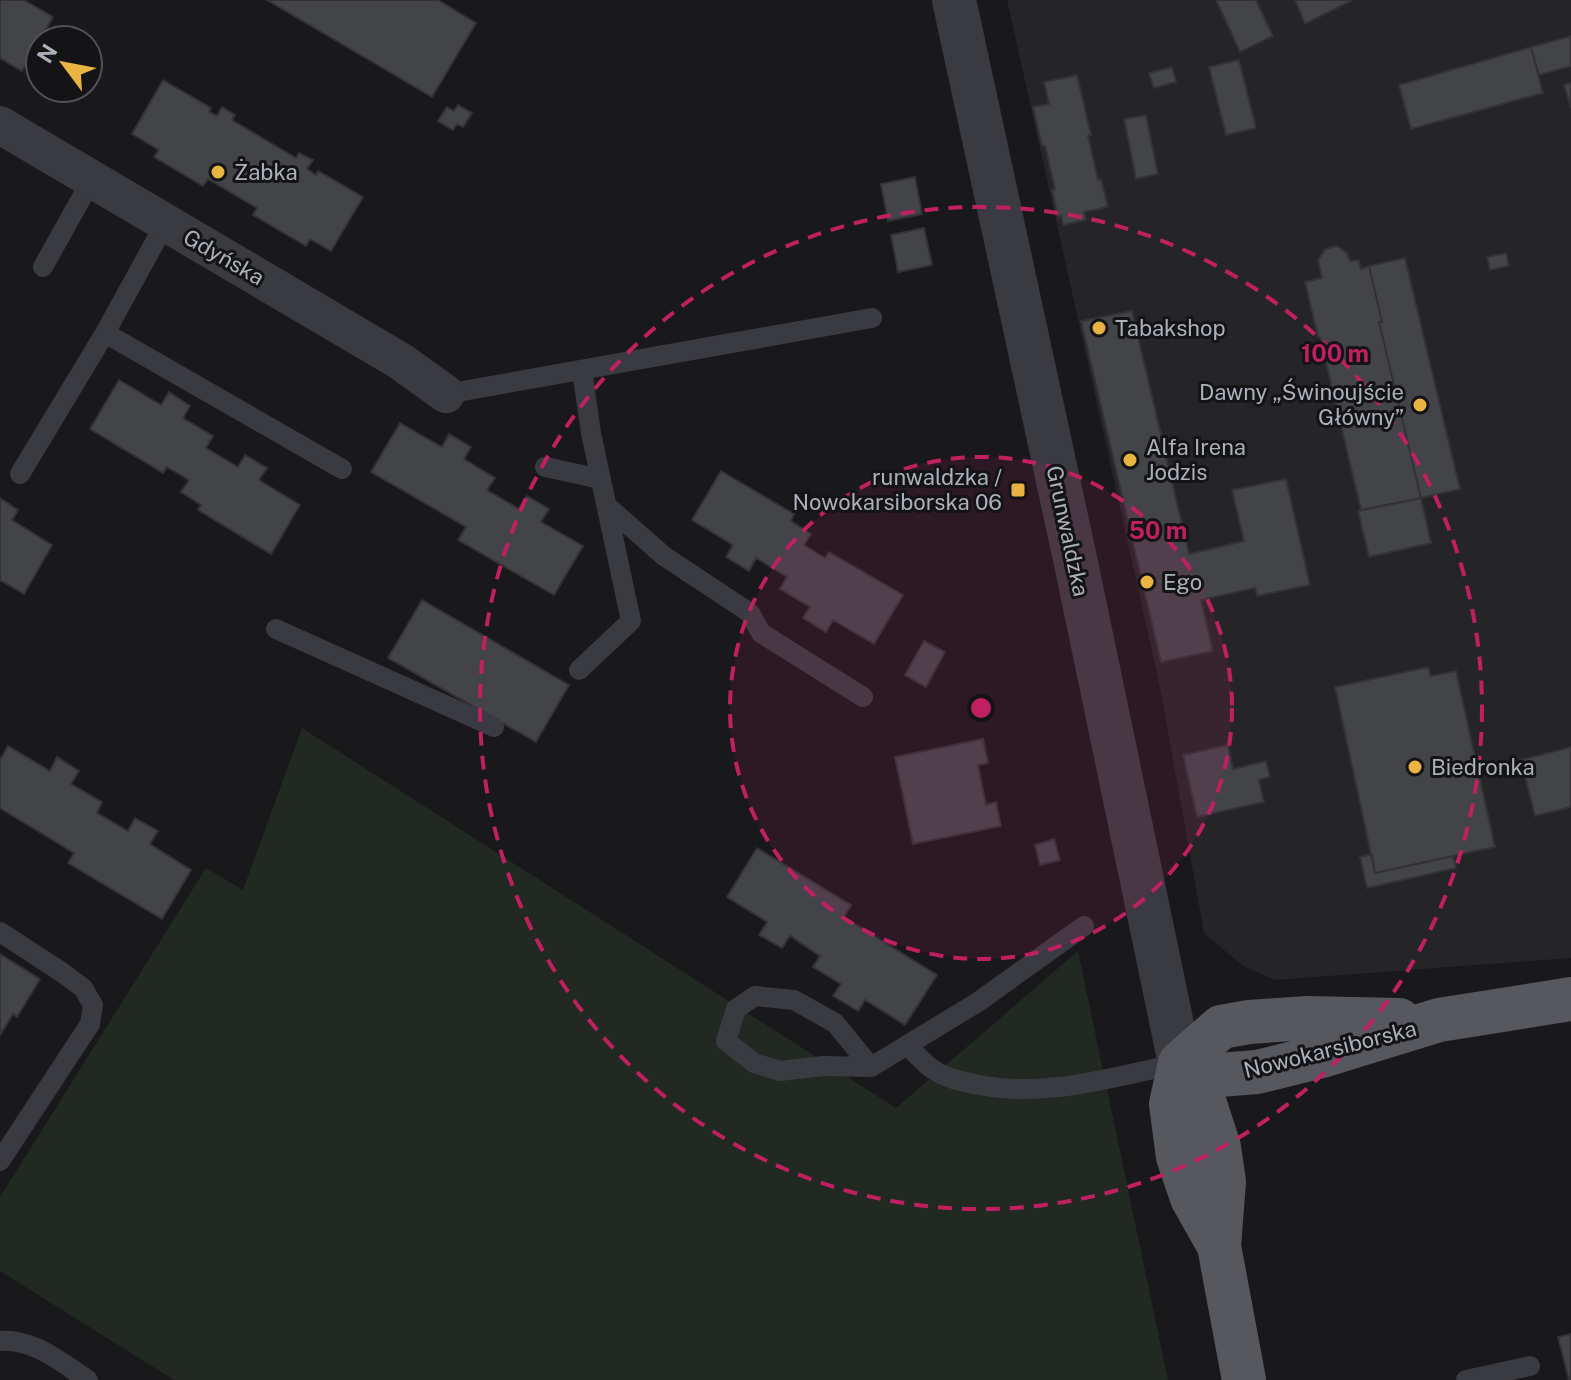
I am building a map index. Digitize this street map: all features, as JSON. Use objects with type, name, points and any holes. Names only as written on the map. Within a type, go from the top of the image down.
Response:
[{"type":"main road","name":"Nowokarsiborska","points":[[1180,1063],[1219,1075],[1257,1072],[1322,1056],[1439,1020],[1571,999]]},
{"type":"main road","name":"Nowokarsiborska","points":[[1221,1027],[1307,1018],[1439,1020]]},
{"type":"main road","points":[[1180,1063],[1221,1027]]},
{"type":"main road","name":"Grunwaldzka","points":[[1180,1063],[1204,1101],[1219,1147],[1224,1182],[1219,1246],[1244,1380]]},
{"type":"main road","name":"Grunwaldzka","points":[[1180,1063],[1171,1104],[1178,1157],[1192,1198],[1219,1246]]},
{"type":"main road","name":"Grunwaldzka","points":[[1219,1147],[1235,1108],[1257,1072]]},
{"type":"street","name":"Grunwaldzka","points":[[954,0],[1180,1063]]},
{"type":"street","name":"Gdyńska","points":[[0,125],[400,361],[446,394]]},
{"type":"street","points":[[1160,971],[1189,1016],[1203,1025],[1221,1027]]},
{"type":"lane","points":[[43,267],[92,179]]},
{"type":"lane","points":[[20,474],[105,333],[166,222]]},
{"type":"lane","points":[[446,394],[872,318]]},
{"type":"lane","points":[[105,333],[342,469]]},
{"type":"lane","points":[[579,670],[631,621],[591,433],[582,370]]},
{"type":"lane","points":[[545,467],[601,479]]},
{"type":"lane","points":[[607,506],[664,556],[750,613],[761,633],[863,697]]},
{"type":"lane","points":[[276,629],[494,727]]},
{"type":"lane","points":[[871,1067],[835,1023],[794,1000],[755,996],[736,1009],[726,1041],[754,1063],[780,1071],[823,1066],[871,1067],[978,1002],[1084,926]]},
{"type":"lane","points":[[0,932],[83,988],[93,1005],[90,1024],[0,1161]]},
{"type":"lane","points":[[907,1045],[933,1070],[955,1080],[1027,1091],[1075,1085],[1180,1063]]},
{"type":"lane","points":[[0,1341],[15,1340],[44,1351],[88,1380]]},
{"type":"lane","points":[[1466,1380],[1530,1366]]},
{"type":"shaded area","points":[[1007,0],[1571,0],[1571,958],[1275,980],[1243,966],[1204,933],[1161,692]]},
{"type":"shaded area","points":[[302,728],[896,1108],[1078,951],[1168,1380],[174,1380],[0,1271],[0,1197],[206,868],[243,890]]},
{"type":"building","points":[[0,0],[24,0],[53,17],[49,24],[24,24],[22,71],[0,58]]},
{"type":"building","points":[[267,0],[438,0],[476,23],[432,97]]},
{"type":"building","points":[[1216,0],[1256,0],[1273,36],[1240,52]]},
{"type":"building","points":[[1295,0],[1350,0],[1351,1],[1305,24]]},
{"type":"building","points":[[1571,36],[1571,66],[1539,75],[1531,47]]},
{"type":"building","points":[[1531,47],[1543,93],[1411,129],[1399,85]]},
{"type":"building","points":[[1239,60],[1256,128],[1226,135],[1209,67]]},
{"type":"building","points":[[1172,67],[1176,82],[1154,88],[1149,73]]},
{"type":"building","points":[[1077,75],[1098,180],[1101,179],[1108,207],[1084,212],[1086,220],[1063,225],[1061,216],[1058,218],[1052,190],[1055,189],[1033,107],[1049,104],[1044,82]]},
{"type":"building","points":[[163,80],[211,108],[209,112],[217,116],[222,107],[235,115],[232,120],[296,158],[299,153],[313,160],[307,169],[316,175],[318,171],[363,197],[331,251],[310,239],[306,246],[253,215],[257,208],[208,179],[203,186],[154,157],[159,150],[132,134]]},
{"type":"building","points":[[1571,83],[1571,108],[1564,85]]},
{"type":"building","points":[[458,105],[472,113],[463,127],[457,124],[453,130],[438,121],[447,107],[454,111]]},
{"type":"building","points":[[1146,115],[1158,174],[1136,179],[1124,119]]},
{"type":"building","points":[[915,177],[922,214],[888,221],[881,184]]},
{"type":"building","points":[[924,228],[932,265],[898,272],[891,235]]},
{"type":"building","points":[[1337,246],[1347,253],[1350,261],[1359,260],[1361,269],[1369,266],[1382,322],[1379,322],[1421,498],[1361,510],[1305,282],[1322,278],[1318,260],[1325,249]]},
{"type":"building","points":[[1506,253],[1509,266],[1490,270],[1487,257]]},
{"type":"building","name":"Dawny „Świnoujście Główny”","points":[[1405,258],[1460,489],[1421,498],[1379,322],[1382,322],[1369,266]]},
{"type":"building","points":[[1132,311],[1189,554],[1244,541],[1232,490],[1286,479],[1310,585],[1257,596],[1255,588],[1201,600],[1213,651],[1161,662],[1081,321]]},
{"type":"building","points":[[119,380],[161,405],[169,392],[190,406],[183,418],[213,436],[206,448],[238,467],[245,455],[267,468],[259,480],[300,505],[271,554],[198,510],[201,505],[181,492],[189,480],[167,467],[163,473],[90,429]]},
{"type":"building","points":[[400,423],[442,447],[449,434],[471,447],[464,459],[495,478],[487,490],[519,509],[527,496],[549,509],[541,522],[583,546],[554,595],[458,540],[466,527],[371,472]]},
{"type":"building","points":[[721,471],[794,514],[791,521],[811,534],[804,545],[825,558],[829,552],[903,595],[874,644],[833,620],[826,632],[803,618],[810,607],[780,589],[787,577],[756,558],[749,571],[726,557],[733,545],[692,520]]},
{"type":"building","points":[[0,498],[18,510],[12,520],[52,545],[24,594],[0,580]]},
{"type":"building","points":[[1421,498],[1431,543],[1369,557],[1358,511]]},
{"type":"building","points":[[422,600],[569,685],[536,742],[388,658]]},
{"type":"building","points":[[924,641],[945,652],[926,687],[905,675]]},
{"type":"building","name":"Biedronka","points":[[1428,667],[1431,676],[1456,671],[1495,847],[1375,873],[1335,687]]},
{"type":"building","points":[[983,739],[988,763],[978,765],[986,805],[996,802],[1001,826],[913,844],[895,757]]},
{"type":"building","points":[[1228,745],[1233,769],[1266,761],[1270,777],[1259,780],[1264,802],[1197,817],[1183,755]]},
{"type":"building","points":[[8,746],[50,771],[57,757],[79,771],[71,784],[102,802],[97,813],[128,831],[135,818],[158,831],[150,844],[191,870],[162,919],[68,863],[74,853],[0,808],[0,760]]},
{"type":"building","points":[[1571,747],[1571,807],[1535,816],[1521,760]]},
{"type":"building","points":[[1054,839],[1060,860],[1040,865],[1035,845]]},
{"type":"building","points":[[757,848],[851,905],[844,917],[937,975],[905,1025],[865,1000],[858,1011],[833,996],[841,984],[813,967],[820,956],[790,936],[782,948],[759,935],[767,922],[727,897]]},
{"type":"building","points":[[1372,854],[1375,873],[1453,856],[1456,868],[1367,888],[1360,857]]},
{"type":"building","points":[[0,954],[40,979],[17,1017],[13,1014],[0,1035]]},
{"type":"building","points":[[1571,1334],[1571,1380],[1569,1380],[1558,1337]]},
{"type":"place","name":"Żabka","points":[[218,172]]},
{"type":"place","name":"Tabakshop","points":[[1099,328]]},
{"type":"place","name":"Dawny „Świnoujście Główny”","points":[[1420,405]]},
{"type":"place","name":"Alfa Irena Jodzis","points":[[1130,460]]},
{"type":"place","name":"runwaldzka / Nowokarsiborska 06","points":[[1018,490]]},
{"type":"place","name":"Ego","points":[[1147,582]]},
{"type":"place","name":"Biedronka","points":[[1415,767]]}]
